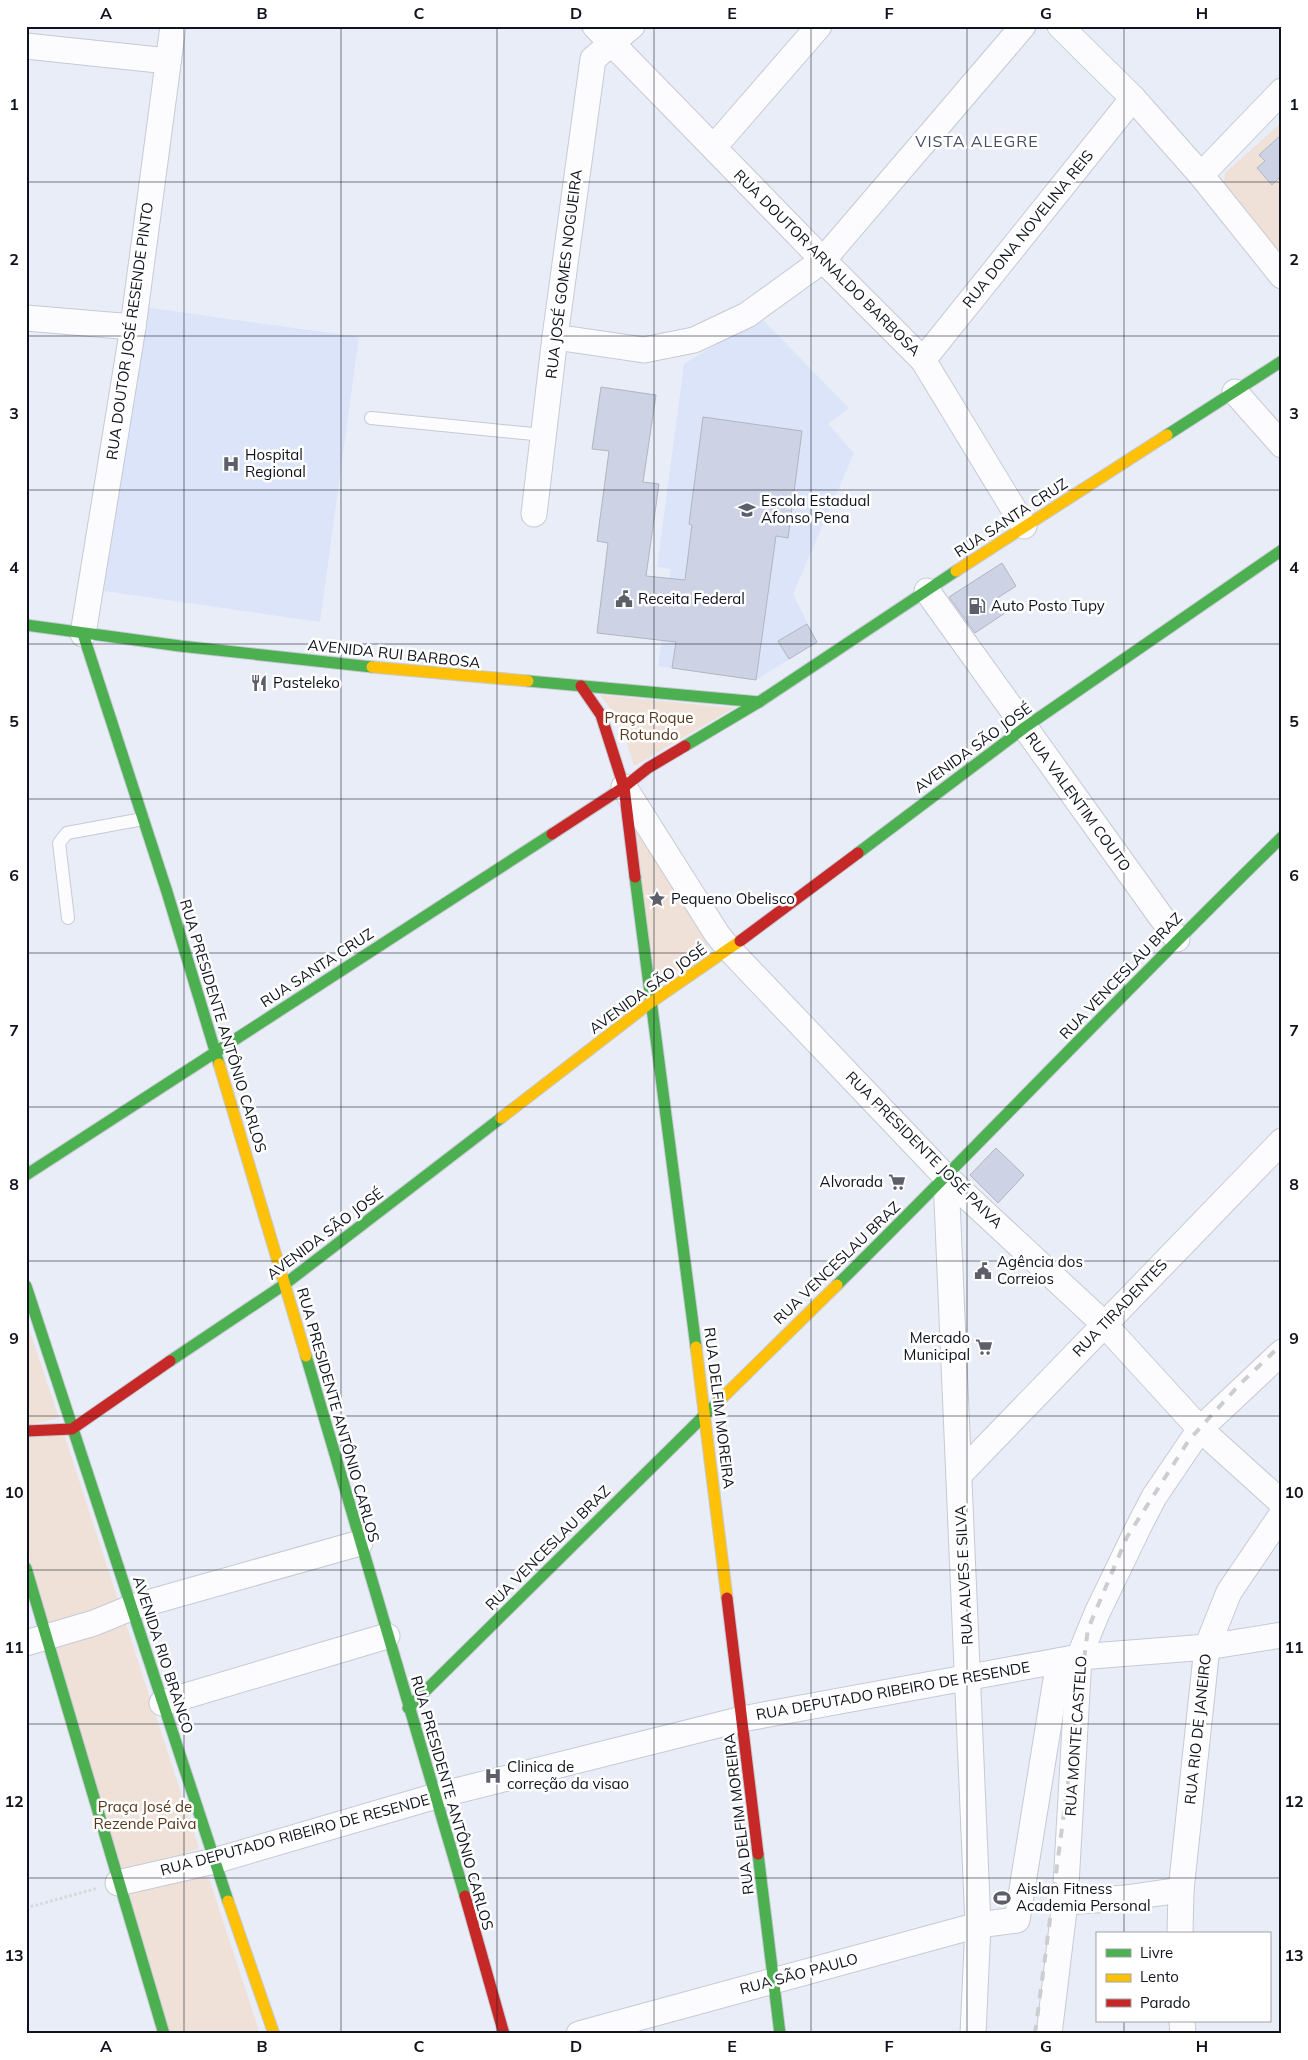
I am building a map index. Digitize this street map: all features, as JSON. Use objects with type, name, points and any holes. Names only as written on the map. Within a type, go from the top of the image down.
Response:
[{"type":"main road","name":"RUA SANTA CRUZ","points":[[759,702],[1024,526],[1282,361]]},
{"type":"main road","name":"AVENIDA SÃO JOSÉ","points":[[72,1429],[114,1398],[285,1284],[650,1003],[728,949],[1024,728],[1282,550]]},
{"type":"main road","name":"AVENIDA RUI BARBOSA","points":[[26,625],[83,634],[256,655],[514,681],[759,702]]},
{"type":"main road","name":"RUA PRESIDENTE ANTÔNIO CARLOS","points":[[83,634],[167,892],[285,1284],[504,2034]]},
{"type":"main road","points":[[581,686],[601,715],[624,787],[648,768],[759,702]]},
{"type":"main road","name":"RUA SANTA CRUZ","points":[[26,1175],[624,787]]},
{"type":"main road","name":"RUA DELFIM MOREIRA","points":[[624,787],[650,1003],[705,1413],[780,2034]]},
{"type":"main road","name":"RUA VENCESLAU BRAZ","points":[[408,1708],[946,1177],[1177,939],[1282,837]]},
{"type":"main road","name":"AVENIDA RIO BRANCO","points":[[26,1286],[72,1429],[133,1607],[162,1703],[214,1861],[274,2034]]},
{"type":"main road","points":[[26,1431],[72,1429]]},
{"type":"main road","points":[[26,1568],[36,1641],[118,1883],[164,2034]]},
{"type":"street","name":"RUA DOUTOR JOSÉ RESENDE PINTO","points":[[83,634],[133,327],[172,26]]},
{"type":"street","name":"RUA DOUTOR ARNALDO BARBOSA","points":[[595,26],[923,360],[1024,526]]},
{"type":"street","name":"RUA JOSÉ GOMES NOGUEIRA","points":[[534,514],[555,337],[593,59],[632,26]]},
{"type":"street","points":[[714,147],[819,26]]},
{"type":"street","points":[[555,337],[644,350],[694,340],[747,314],[823,260],[1023,26]]},
{"type":"street","points":[[1060,26],[1133,98],[1201,175],[1282,276]]},
{"type":"street","points":[[26,46],[168,61]]},
{"type":"street","points":[[1201,175],[1282,91]]},
{"type":"street","name":"RUA DONA NOVELINA REIS","points":[[923,360],[1133,98]]},
{"type":"street","points":[[26,318],[133,327]]},
{"type":"street","points":[[1236,392],[1282,445]]},
{"type":"street","name":"RUA VALENTIM COUTO","points":[[927,591],[1177,939]]},
{"type":"street","name":"RUA PRESIDENTE JOSÉ PAIVA","points":[[624,787],[728,949],[946,1177],[1104,1324],[1200,1429],[1282,1503]]},
{"type":"street","name":"RUA TIRADENTES","points":[[959,1475],[1282,1141]]},
{"type":"street","name":"RUA ALVES E SILVA","points":[[946,1177],[978,1926],[973,2034]]},
{"type":"street","name":"RUA MONTE CASTELO","points":[[1049,2034],[1065,1902],[1069,1659],[1097,1613],[1154,1497],[1200,1429],[1282,1352]]},
{"type":"street","name":"RUA RIO DE JANEIRO","points":[[1180,1932],[1181,1890],[1207,1647],[1229,1592],[1282,1514]]},
{"type":"street","points":[[36,1641],[94,1623],[133,1607],[360,1543]]},
{"type":"street","name":"RUA DEPUTADO RIBEIRO DE RESENDE","points":[[118,1883],[214,1861],[436,1796],[742,1719],[1069,1659],[1207,1647],[1282,1635]]},
{"type":"street","points":[[162,1703],[387,1636]]},
{"type":"street","name":"RUA SÃO PAULO","points":[[579,2034],[978,1926],[1014,1922],[1019,1919],[1069,1659]]},
{"type":"street","points":[[1065,1902],[1125,1898],[1181,1890]]},
{"type":"lane","points":[[371,418],[544,435]]},
{"type":"lane","points":[[68,918],[59,843],[67,833],[143,819]]},
{"type":"path","points":[[26,1908],[118,1883]]},
{"type":"shaded area","name":"Hospital Regional","points":[[143,307],[359,337],[320,622],[104,591]]},
{"type":"shaded area","name":"Escola Estadual Afonso Pena","points":[[760,317],[849,408],[828,424],[854,453],[793,594],[817,642],[756,680],[658,666],[671,569],[657,567],[684,364]]},
{"type":"green space","points":[[1282,122],[1282,264],[1223,190],[1225,173]]},
{"type":"green space","name":"Praça Roque Rotundo","points":[[600,695],[734,708],[634,766],[620,721]]},
{"type":"green space","points":[[629,800],[715,939],[652,992]]},
{"type":"green space","points":[[26,1320],[59,1418],[26,1426]]},
{"type":"green space","name":"Praça José de Rezende Paiva","points":[[63,1431],[199,1848],[168,1860],[120,1873],[26,1546],[26,1432]]},
{"type":"green space","name":"Praça José de Rezende Paiva","points":[[195,1867],[210,1881],[260,2034],[165,2034],[125,1887]]},
{"type":"building","points":[[1282,134],[1282,179],[1280,177],[1272,185],[1257,168],[1265,161],[1259,155]]},
{"type":"building","points":[[601,387],[656,395],[643,482],[659,484],[646,576],[685,580],[692,525],[689,524],[703,417],[802,431],[788,538],[776,536],[756,680],[672,668],[676,642],[597,633],[608,543],[597,541],[609,451],[592,449]]},
{"type":"building","name":"Auto Posto Tupy","points":[[1002,563],[1016,586],[996,599],[1005,613],[975,633],[949,597]]},
{"type":"building","points":[[807,624],[817,642],[789,659],[778,641]]},
{"type":"building","points":[[996,1148],[1024,1175],[998,1203],[970,1175]]},
{"type":"railway","points":[[1035,2034],[1088,1629],[1127,1537],[1189,1440],[1240,1384],[1282,1344]]},
{"type":"traffic: fast","points":[[1167,435],[1282,361]]},
{"type":"traffic: fast","points":[[858,853],[1024,728],[1282,550]]},
{"type":"traffic: fast","points":[[685,746],[759,702],[956,571]]},
{"type":"traffic: fast","points":[[26,625],[180,646],[372,667]]},
{"type":"traffic: fast","points":[[83,634],[167,892],[219,1064]]},
{"type":"traffic: fast","points":[[528,681],[759,702]]},
{"type":"traffic: fast","points":[[26,1175],[552,834]]},
{"type":"traffic: fast","points":[[837,1285],[1282,837]]},
{"type":"traffic: fast","points":[[635,877],[696,1347]]},
{"type":"traffic: fast","points":[[170,1361],[285,1284],[501,1118]]},
{"type":"traffic: fast","points":[[26,1286],[228,1901]]},
{"type":"traffic: fast","points":[[306,1356],[465,1896]]},
{"type":"traffic: fast","points":[[408,1708],[719,1401]]},
{"type":"traffic: fast","points":[[26,1568],[164,2034]]},
{"type":"traffic: fast","points":[[758,1854],[780,2034]]},
{"type":"traffic: slow","points":[[956,571],[1167,435]]},
{"type":"traffic: slow","points":[[372,667],[528,681]]},
{"type":"traffic: slow","points":[[501,1118],[650,1003],[740,941]]},
{"type":"traffic: slow","points":[[219,1064],[306,1356]]},
{"type":"traffic: slow","points":[[719,1401],[837,1285]]},
{"type":"traffic: slow","points":[[696,1347],[727,1598]]},
{"type":"traffic: slow","points":[[228,1901],[274,2034]]},
{"type":"traffic: jam","points":[[581,686],[601,715],[624,787],[635,877]]},
{"type":"traffic: jam","points":[[552,834],[624,787],[648,768],[685,746]]},
{"type":"traffic: jam","points":[[740,941],[858,853]]},
{"type":"traffic: jam","points":[[26,1431],[72,1429],[170,1361]]},
{"type":"traffic: jam","points":[[727,1598],[758,1854]]},
{"type":"traffic: jam","points":[[465,1896],[504,2034]]},
{"type":"place","name":"Hospital Regional","points":[[231,464]]},
{"type":"place","name":"Escola Estadual Afonso Pena","points":[[747,510]]},
{"type":"place","name":"Receita Federal","points":[[624,599]]},
{"type":"place","name":"Auto Posto Tupy","points":[[977,606]]},
{"type":"place","name":"Pasteleko","points":[[259,683]]},
{"type":"place","name":"Pequeno Obelisco","points":[[657,899]]},
{"type":"place","name":"Alvorada","points":[[897,1182]]},
{"type":"place","name":"Agência dos Correios","points":[[983,1271]]},
{"type":"place","name":"Mercado Municipal","points":[[984,1347]]},
{"type":"place","name":"Clinica de correção da visao","points":[[493,1776]]},
{"type":"place","name":"Aislan Fitness Academia Personal","points":[[1002,1898]]},
{"type":"district","name":"VISTA ALEGRE","points":[[977,141]]}]
